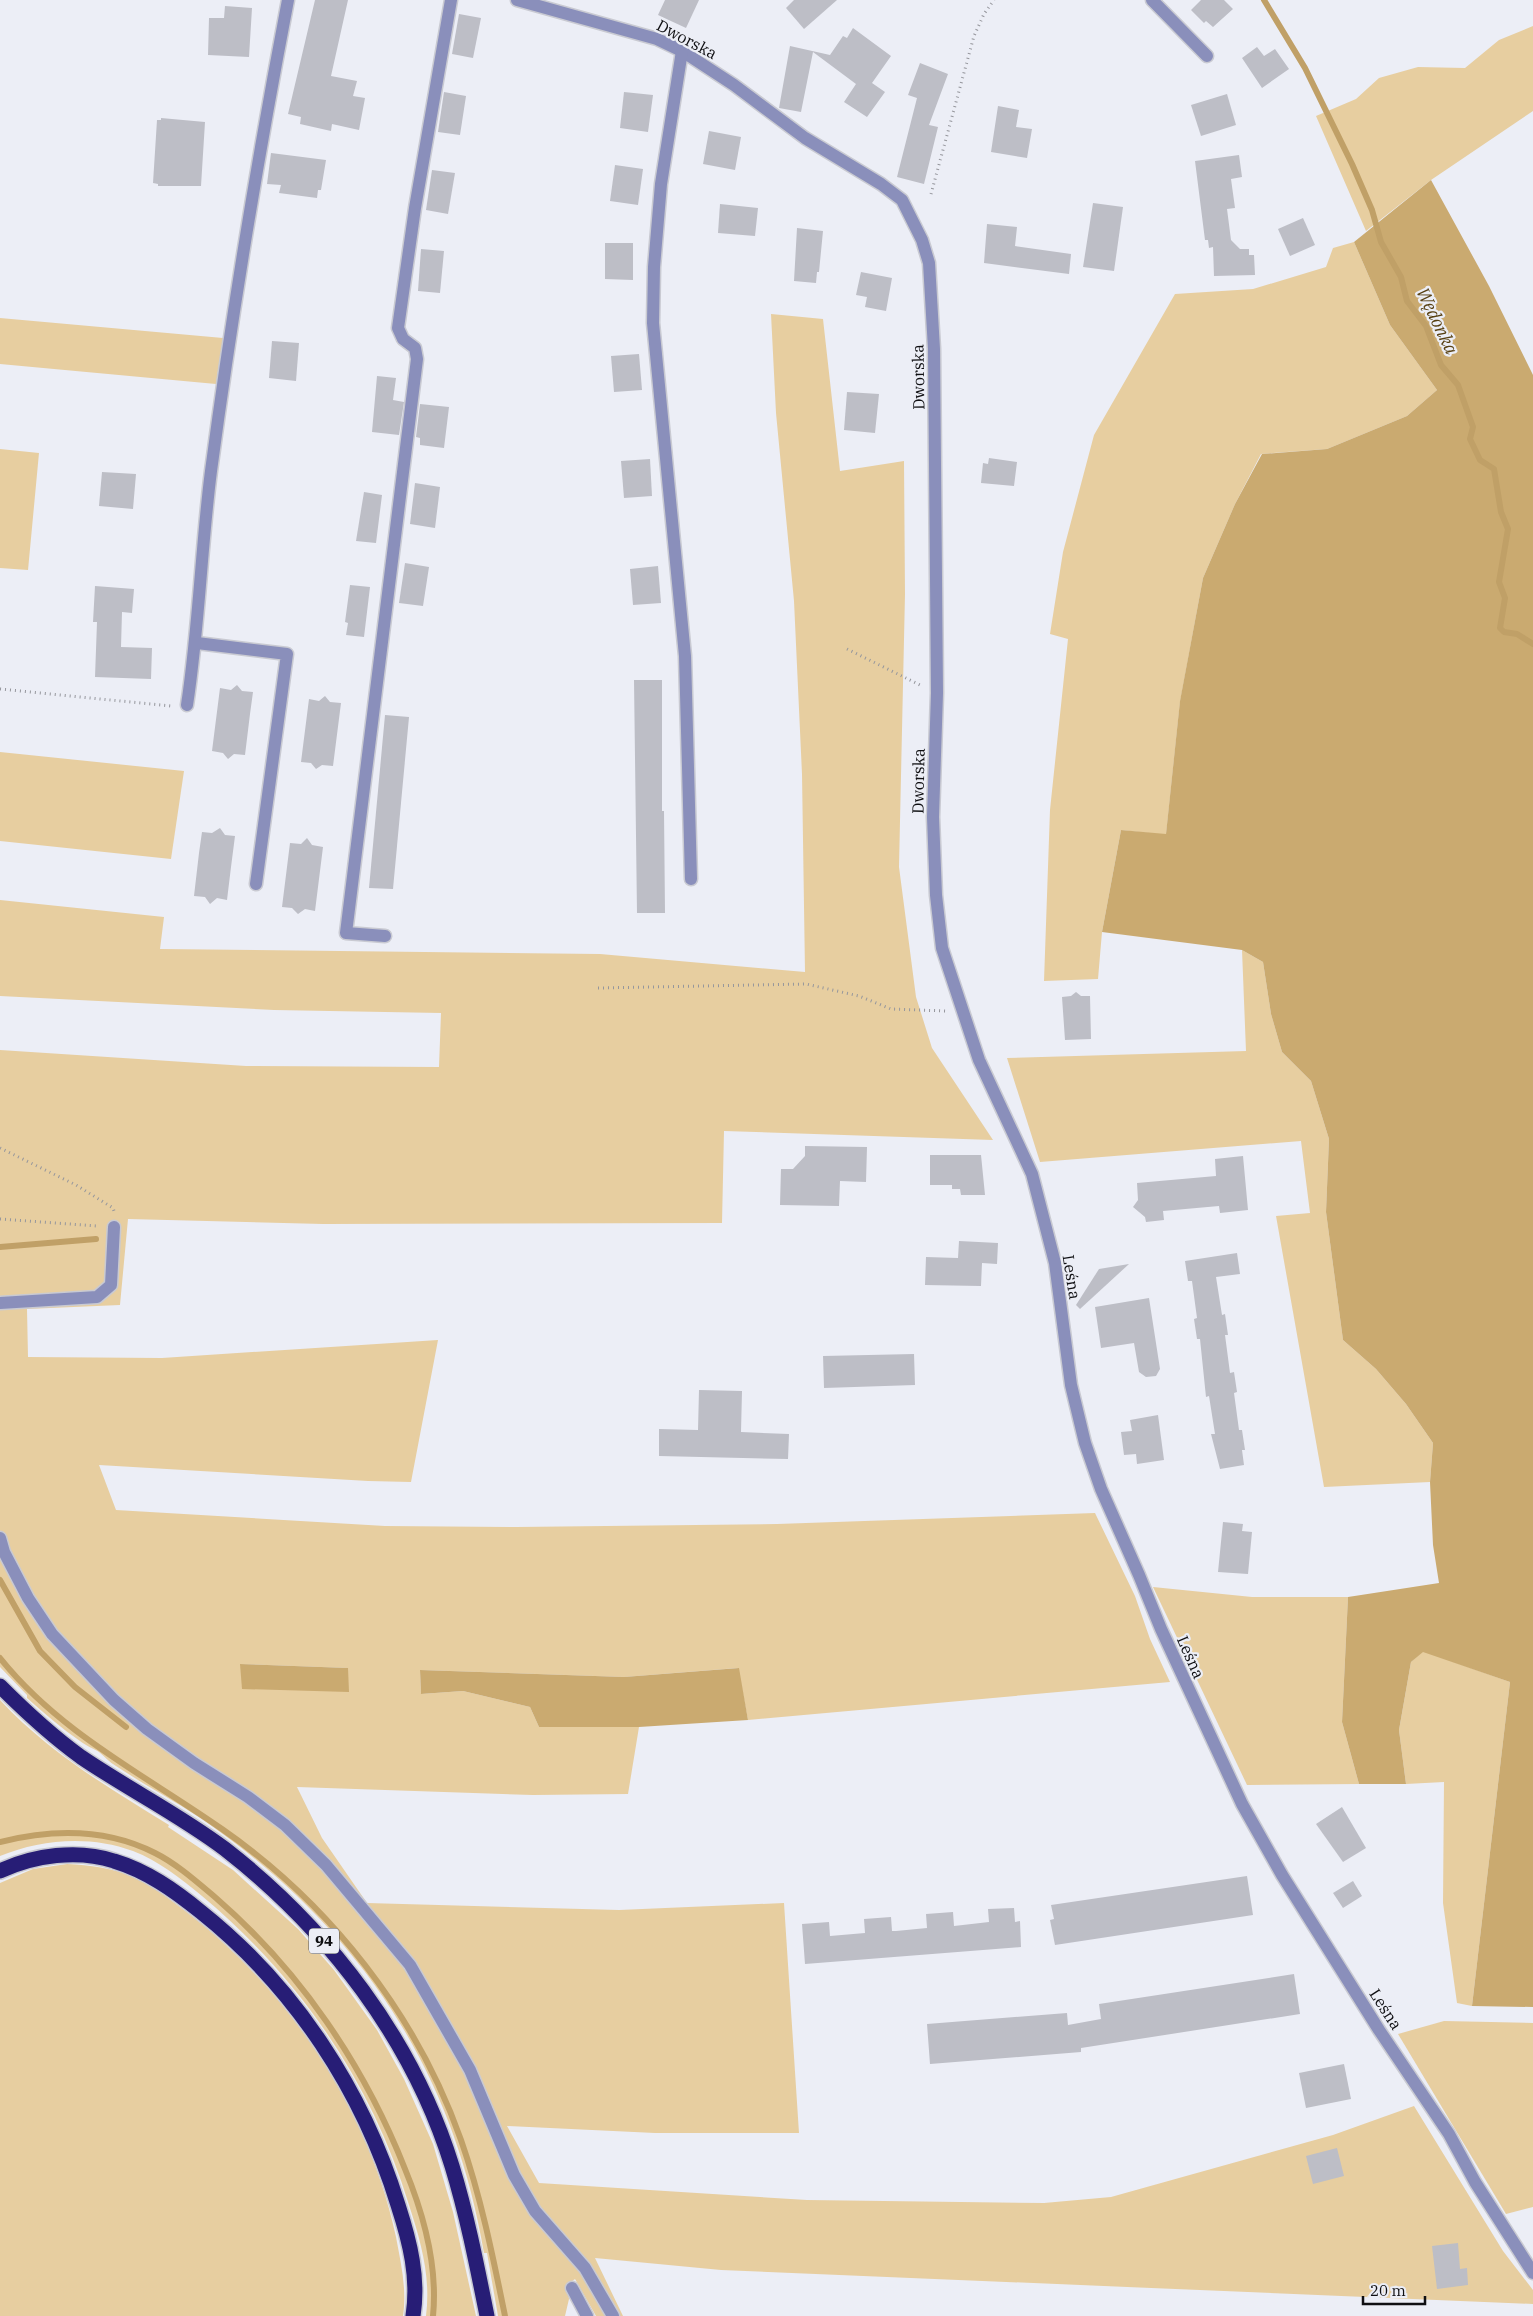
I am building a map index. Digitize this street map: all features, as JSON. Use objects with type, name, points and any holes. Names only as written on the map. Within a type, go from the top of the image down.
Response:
[{"type":"highway","name":"94","points":[[0,1686],[49,1732],[80,1756],[224,1848],[292,1907],[329,1946],[367,1995],[400,2048],[429,2105],[452,2164],[460,2192],[487,2316]]},
{"type":"highway","points":[[0,1871],[30,1860],[62,1855],[112,1860],[135,1868],[160,1882],[214,1922],[250,1956],[301,2015],[326,2049],[370,2129],[386,2165],[412,2254],[415,2277],[414,2316]]},
{"type":"street","points":[[188,705],[197,643],[211,473],[235,308],[288,0]]},
{"type":"street","points":[[385,936],[346,933],[417,359],[415,348],[403,339],[398,328],[415,208],[451,0]]},
{"type":"street","name":"Dworska","points":[[517,0],[657,39],[682,52],[734,85],[805,138],[881,184],[902,200],[922,240],[929,263],[934,349],[937,693],[933,818],[936,895],[942,948],[958,996]]},
{"type":"street","points":[[1152,0],[1207,56]]},
{"type":"street","points":[[682,52],[661,184],[654,267],[653,323],[685,656],[690,879]]},
{"type":"street","points":[[197,643],[287,654],[256,884]]},
{"type":"street","name":"Leśna","points":[[958,996],[979,1060],[1032,1174],[1055,1263],[1071,1385],[1085,1443],[1101,1489],[1191,1696],[1242,1804],[1282,1875],[1374,2022],[1449,2134],[1476,2182],[1533,2273]]},
{"type":"street","points":[[0,1303],[97,1297],[111,1285],[114,1228]]},
{"type":"street","points":[[0,1538],[4,1552],[28,1598],[52,1634],[114,1700],[155,1734],[248,1797],[285,1826],[326,1865],[410,1965],[470,2070],[514,2175],[535,2211],[585,2268],[613,2316]]},
{"type":"street","points":[[572,2288],[587,2316]]},
{"type":"path","points":[[931,194],[974,36],[984,14],[994,0]]},
{"type":"path","points":[[847,649],[937,693]]},
{"type":"path","points":[[0,689],[168,706],[188,705]]},
{"type":"path","points":[[598,988],[806,984],[859,996],[891,1010],[962,1012]]},
{"type":"path","points":[[0,1148],[76,1185],[113,1208],[114,1228],[0,1219]]},
{"type":"shaded area","points":[[1533,26],[1533,111],[1431,180],[1366,231],[1316,116],[1356,99],[1379,78],[1418,67],[1465,68],[1499,40]]},
{"type":"shaded area","points":[[1431,180],[1489,286],[1533,375],[1533,2007],[1472,2006],[1510,1682],[1423,1652],[1411,1662],[1399,1730],[1406,1784],[1359,1784],[1342,1722],[1348,1597],[1439,1583],[1433,1545],[1430,1482],[1433,1443],[1406,1404],[1376,1369],[1343,1340],[1326,1212],[1329,1139],[1311,1081],[1282,1052],[1271,1014],[1263,962],[1242,950],[1102,932],[1121,830],[1166,834],[1180,701],[1203,578],[1235,504],[1262,454],[1327,449],[1407,416],[1437,390],[1390,325],[1354,242]]},
{"type":"shaded area","points":[[1354,242],[1390,325],[1437,390],[1407,416],[1327,449],[1261,454],[1235,504],[1203,578],[1180,702],[1166,835],[1121,830],[1102,932],[1098,979],[1044,981],[1050,810],[1068,639],[1050,634],[1063,552],[1094,435],[1175,294],[1253,289],[1326,267],[1333,248]]},
{"type":"shaded area","points":[[771,314],[823,319],[840,471],[904,461],[905,594],[899,867],[916,997],[932,1048],[993,1140],[724,1131],[722,1223],[323,1224],[128,1219],[120,1305],[27,1309],[28,1357],[162,1358],[438,1340],[411,1482],[99,1465],[116,1510],[385,1526],[516,1527],[777,1524],[1095,1513],[1135,1596],[1150,1639],[1170,1682],[748,1720],[738,1668],[624,1677],[420,1670],[421,1694],[463,1691],[530,1707],[539,1727],[639,1727],[628,1794],[533,1795],[297,1787],[322,1838],[367,1903],[619,1910],[784,1903],[799,2133],[655,2133],[507,2126],[539,2183],[807,2200],[1044,2203],[1111,2197],[1333,2135],[1414,2106],[1503,2251],[1533,2290],[1533,2304],[721,2270],[595,2258],[623,2316],[596,2316],[575,2279],[567,2285],[569,2299],[565,2316],[498,2316],[487,2253],[484,2253],[469,2186],[449,2124],[423,2065],[391,2010],[354,1958],[311,1910],[263,1865],[209,1824],[139,1781],[66,1731],[27,1698],[27,1695],[0,1667],[0,1050],[246,1066],[439,1067],[441,1013],[274,1010],[0,996],[0,900],[164,917],[160,949],[600,954],[805,972],[802,774],[794,601],[776,413]],"holes":[[[241,1664],[348,1668],[243,1689]]]},
{"type":"shaded area","points":[[0,318],[223,338],[216,384],[0,364]]},
{"type":"shaded area","points":[[0,449],[39,453],[28,570],[0,568]]},
{"type":"shaded area","points":[[0,752],[184,771],[171,859],[0,841]]},
{"type":"shaded area","points":[[1242,950],[1263,962],[1271,1014],[1282,1052],[1311,1081],[1329,1139],[1326,1212],[1343,1340],[1376,1369],[1406,1404],[1433,1443],[1430,1482],[1324,1487],[1276,1216],[1310,1213],[1301,1141],[1040,1162],[1007,1058],[1246,1051]]},
{"type":"shaded area","points":[[1153,1587],[1252,1597],[1348,1597],[1342,1722],[1359,1784],[1247,1785]]},
{"type":"shaded area","points":[[1423,1651],[1510,1682],[1472,2006],[1457,2003],[1443,1903],[1444,1782],[1406,1784],[1399,1730],[1411,1662]]},
{"type":"shaded area","points":[[240,1664],[348,1668],[349,1692],[242,1689]]},
{"type":"shaded area","points":[[739,1668],[748,1720],[639,1727],[539,1727],[530,1707],[463,1691],[421,1694],[420,1670],[624,1677]]},
{"type":"shaded area","points":[[0,1700],[59,1753],[102,1783],[169,1825],[168,1827],[233,1870],[298,1929],[334,1970],[377,2030],[404,2079],[433,2144],[453,2212],[476,2316],[426,2316],[426,2273],[421,2246],[394,2160],[375,2117],[353,2075],[301,1998],[238,1928],[169,1870],[143,1855],[117,1846],[83,1841],[66,1841],[32,1846],[0,1856]]},
{"type":"shaded area","points":[[67,1864],[93,1866],[117,1871],[141,1880],[160,1892],[222,1941],[257,1976],[290,2014],[319,2055],[344,2098],[366,2143],[383,2189],[396,2237],[404,2286],[403,2316],[0,2316],[0,1883],[33,1869]]},
{"type":"shaded area","points":[[1444,2021],[1533,2023],[1533,2207],[1506,2214],[1398,2034]]},
{"type":"building","points":[[315,0],[348,0],[331,76],[357,81],[353,96],[365,98],[359,130],[332,124],[331,131],[300,124],[301,117],[288,114]]},
{"type":"building","points":[[665,0],[699,0],[686,28],[658,15]]},
{"type":"building","points":[[794,0],[837,0],[804,29],[786,8]]},
{"type":"building","points":[[1201,0],[1224,0],[1233,9],[1213,27],[1206,21],[1204,23],[1191,10]]},
{"type":"building","points":[[225,6],[252,8],[249,57],[208,55],[209,18],[224,18]]},
{"type":"building","points":[[459,14],[481,18],[473,58],[452,54]]},
{"type":"building","points":[[853,28],[891,56],[872,83],[885,92],[867,117],[844,102],[856,84],[813,52],[801,112],[779,108],[790,46],[830,55],[843,36],[847,38]]},
{"type":"building","points":[[1257,47],[1264,56],[1275,49],[1289,69],[1262,88],[1242,58]]},
{"type":"building","points":[[920,63],[948,74],[929,125],[938,127],[924,184],[897,177],[917,98],[908,95]]},
{"type":"building","points":[[444,92],[466,96],[460,135],[438,132]]},
{"type":"building","points":[[624,92],[653,95],[648,132],[620,128]]},
{"type":"building","points":[[1227,94],[1236,125],[1201,136],[1191,105]]},
{"type":"building","points":[[998,106],[1019,110],[1016,127],[1032,129],[1027,158],[991,152]]},
{"type":"building","points":[[161,118],[205,122],[201,186],[158,186],[158,184],[153,183],[157,120],[161,120]]},
{"type":"building","points":[[709,131],[741,137],[735,170],[703,164]]},
{"type":"building","points":[[271,153],[326,160],[321,190],[318,190],[317,198],[279,193],[281,185],[267,184]]},
{"type":"building","points":[[1239,155],[1242,177],[1231,179],[1235,208],[1227,209],[1231,240],[1240,249],[1249,249],[1249,255],[1254,255],[1255,275],[1214,276],[1213,247],[1209,248],[1208,240],[1205,240],[1195,161]]},
{"type":"building","points":[[615,165],[643,169],[638,205],[610,201]]},
{"type":"building","points":[[432,170],[455,173],[448,214],[426,210]]},
{"type":"building","points":[[1093,203],[1123,207],[1114,271],[1083,267]]},
{"type":"building","points":[[720,204],[758,208],[755,236],[718,233]]},
{"type":"building","points":[[1303,218],[1315,245],[1290,256],[1278,229]]},
{"type":"building","points":[[987,224],[1017,227],[1015,246],[1071,254],[1069,274],[984,263]]},
{"type":"building","points":[[797,228],[823,231],[819,272],[817,272],[816,283],[794,281]]},
{"type":"building","points":[[605,243],[633,243],[633,280],[605,279]]},
{"type":"building","points":[[421,249],[444,251],[440,293],[418,291]]},
{"type":"building","points":[[861,272],[892,278],[886,311],[865,307],[867,297],[856,295]]},
{"type":"building","points":[[272,341],[299,343],[296,381],[269,378]]},
{"type":"building","points":[[639,354],[642,390],[614,392],[611,356]]},
{"type":"building","points":[[377,376],[396,378],[393,400],[404,402],[399,435],[372,432]]},
{"type":"building","points":[[847,392],[879,394],[875,433],[844,430]]},
{"type":"building","points":[[420,404],[449,407],[444,448],[420,445],[420,438],[416,437]]},
{"type":"building","points":[[989,458],[1017,462],[1014,486],[981,483],[983,463],[988,464]]},
{"type":"building","points":[[650,459],[652,496],[624,498],[621,461]]},
{"type":"building","points":[[102,472],[136,474],[133,509],[99,506]]},
{"type":"building","points":[[415,483],[440,487],[435,528],[410,524]]},
{"type":"building","points":[[364,492],[382,495],[376,543],[356,541]]},
{"type":"building","points":[[405,563],[429,567],[423,606],[399,603]]},
{"type":"building","points":[[658,566],[661,603],[633,605],[630,569]]},
{"type":"building","points":[[350,585],[370,587],[364,637],[346,635],[348,623],[345,622]]},
{"type":"building","points":[[95,586],[134,589],[132,613],[122,612],[121,647],[152,648],[151,679],[95,677],[97,622],[93,622]]},
{"type":"building","points":[[634,680],[662,680],[662,811],[664,811],[665,913],[637,913]]},
{"type":"building","points":[[237,685],[242,691],[253,692],[245,755],[234,754],[228,759],[223,753],[212,751],[220,688],[231,690]]},
{"type":"building","points":[[325,696],[330,702],[341,703],[333,766],[322,765],[316,769],[311,763],[301,762],[309,699],[319,701]]},
{"type":"building","points":[[385,715],[409,717],[393,889],[369,888]]},
{"type":"building","points":[[220,828],[225,835],[235,836],[227,900],[217,898],[210,904],[205,897],[194,896],[199,853],[202,832],[212,833]]},
{"type":"building","points":[[307,838],[312,845],[323,847],[315,911],[305,909],[298,914],[292,908],[282,907],[290,843],[301,844]]},
{"type":"building","points":[[1076,992],[1081,996],[1090,996],[1091,1039],[1065,1040],[1062,997],[1071,996]]},
{"type":"building","points":[[805,1146],[867,1147],[866,1182],[840,1181],[839,1206],[780,1205],[781,1169],[793,1169],[805,1156]]},
{"type":"building","points":[[930,1155],[981,1155],[985,1195],[961,1195],[960,1189],[952,1189],[952,1185],[930,1185]]},
{"type":"building","points":[[1243,1156],[1248,1210],[1220,1213],[1219,1206],[1163,1211],[1164,1220],[1146,1222],[1145,1217],[1133,1207],[1138,1200],[1137,1183],[1216,1176],[1215,1159]]},
{"type":"building","points":[[959,1241],[998,1243],[997,1264],[982,1263],[981,1286],[925,1285],[926,1257],[958,1258]]},
{"type":"building","points":[[1237,1253],[1240,1274],[1216,1277],[1222,1315],[1225,1314],[1228,1335],[1225,1335],[1230,1373],[1234,1372],[1237,1392],[1234,1393],[1239,1430],[1242,1430],[1245,1450],[1242,1450],[1244,1465],[1220,1469],[1211,1434],[1215,1434],[1209,1396],[1206,1397],[1200,1339],[1197,1339],[1194,1319],[1197,1318],[1192,1281],[1188,1281],[1185,1261]]},
{"type":"building","points":[[1129,1264],[1080,1309],[1076,1305],[1099,1269]]},
{"type":"building","points":[[1149,1298],[1160,1369],[1156,1376],[1146,1377],[1139,1372],[1134,1343],[1101,1348],[1095,1307]]},
{"type":"building","points":[[914,1354],[915,1385],[824,1388],[823,1356]]},
{"type":"building","points":[[699,1390],[742,1391],[741,1432],[789,1434],[788,1459],[659,1456],[659,1429],[698,1430]]},
{"type":"building","points":[[1158,1415],[1164,1460],[1137,1464],[1136,1454],[1124,1455],[1121,1432],[1132,1431],[1130,1420]]},
{"type":"building","points":[[1223,1522],[1243,1524],[1242,1531],[1252,1532],[1248,1574],[1218,1572]]},
{"type":"building","points":[[1342,1807],[1366,1848],[1343,1862],[1316,1824]]},
{"type":"building","points":[[1247,1876],[1253,1915],[1055,1945],[1050,1920],[1054,1919],[1051,1905]]},
{"type":"building","points":[[1353,1881],[1362,1896],[1343,1908],[1333,1893]]},
{"type":"building","points":[[1014,1908],[1015,1922],[1020,1921],[1021,1947],[805,1964],[802,1924],[829,1922],[830,1936],[865,1933],[864,1919],[891,1917],[892,1931],[896,1931],[927,1928],[926,1914],[953,1912],[954,1926],[989,1922],[988,1909]]},
{"type":"building","points":[[1294,1974],[1300,2014],[1081,2048],[1081,2052],[930,2064],[927,2024],[1067,2013],[1068,2025],[1101,2019],[1099,2004]]},
{"type":"building","points":[[1344,2064],[1351,2099],[1306,2108],[1299,2073]]},
{"type":"building","points":[[1337,2148],[1344,2176],[1313,2184],[1306,2156]]},
{"type":"building","points":[[1458,2243],[1460,2269],[1467,2268],[1468,2285],[1437,2289],[1432,2246]]},
{"type":"waterway","name":"Wędonka","points":[[1264,0],[1305,68],[1352,164],[1372,210],[1381,242],[1401,277],[1407,301],[1426,326],[1441,365],[1458,385],[1473,427],[1470,439],[1480,460],[1494,469],[1501,512],[1508,529],[1499,582],[1505,598],[1500,628],[1504,632],[1517,634],[1533,644]]},
{"type":"waterway","points":[[0,1247],[96,1239]]},
{"type":"waterway","points":[[0,1580],[40,1651],[75,1687],[126,1727]]},
{"type":"waterway","points":[[0,1658],[24,1685],[76,1731],[222,1829],[261,1859],[299,1892],[333,1927],[366,1966],[395,2006],[443,2094],[461,2140],[481,2205],[505,2316]]},
{"type":"waterway","points":[[0,1842],[39,1835],[79,1833],[98,1835],[136,1845],[163,1857],[179,1868],[247,1926],[302,1988],[327,2022],[370,2093],[389,2130],[412,2186],[424,2223],[433,2278],[433,2316]]}]
